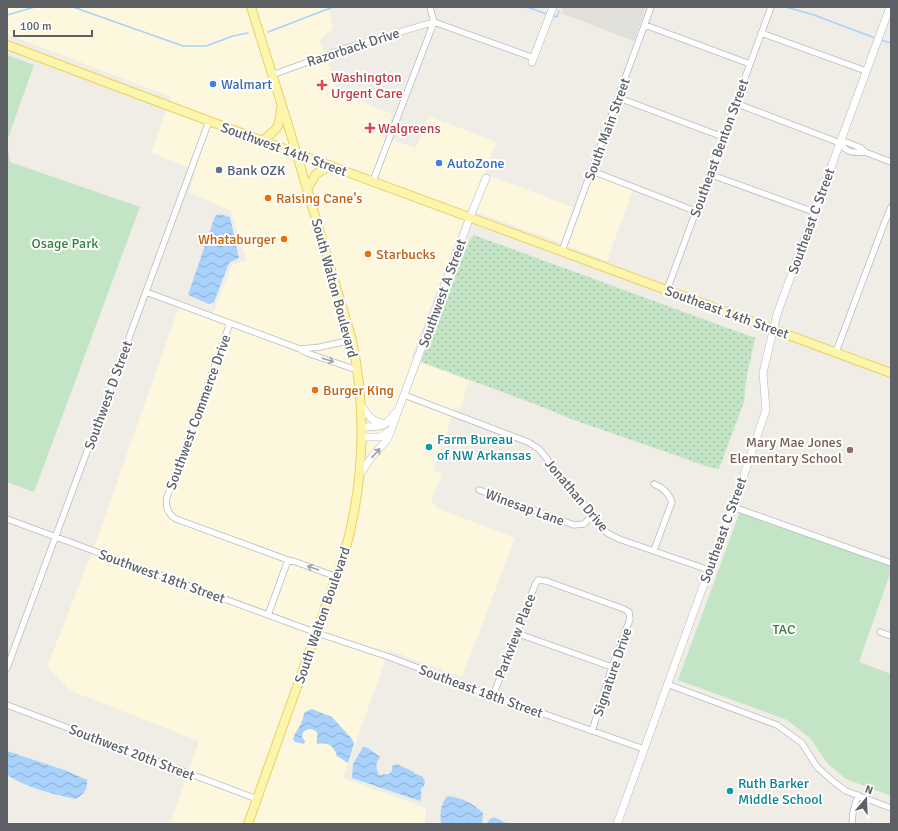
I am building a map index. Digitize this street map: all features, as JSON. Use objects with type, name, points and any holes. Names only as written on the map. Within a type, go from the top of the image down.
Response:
[{"type":"main road","name":"South Walton Boulevard","points":[[248,824],[337,577],[355,510],[362,437],[361,405],[352,340],[251,7]]},
{"type":"main road","name":"Southwest 14th Street","points":[[7,45],[262,141],[562,251]]},
{"type":"main road","points":[[262,141],[275,132],[278,128],[280,122],[281,104]]},
{"type":"main road","points":[[307,189],[316,174],[330,166]]},
{"type":"main road","name":"Southeast 14th Street","points":[[562,251],[891,372]]},
{"type":"street","points":[[373,181],[434,22],[430,7]]},
{"type":"street","points":[[434,22],[533,60],[553,7]]},
{"type":"street","name":"South Main Street","points":[[562,251],[651,7]]},
{"type":"street","name":"Southeast Benton Street","points":[[667,290],[771,7]]},
{"type":"street","name":"Southeast C Street","points":[[618,824],[733,507],[766,410],[763,373],[777,314],[890,7]]},
{"type":"street","name":"Razorback Drive","points":[[272,75],[349,47],[434,22]]},
{"type":"street","points":[[644,25],[750,64]]},
{"type":"street","points":[[761,33],[866,71]]},
{"type":"street","points":[[619,98],[723,136]]},
{"type":"street","points":[[735,103],[840,143],[846,142],[861,148],[865,152],[891,162]]},
{"type":"street","name":"Southwest D Street","points":[[7,668],[209,121]]},
{"type":"street","points":[[592,171],[696,211]]},
{"type":"street","points":[[709,174],[814,212]]},
{"type":"street","name":"Southwest A Street","points":[[359,475],[374,454],[387,440],[486,178]]},
{"type":"street","points":[[836,352],[891,207]]},
{"type":"street","points":[[146,292],[300,349],[307,353],[357,370]]},
{"type":"street","name":"Southwest Commerce Drive","points":[[230,323],[167,497],[169,513],[176,519],[337,577]]},
{"type":"street","points":[[300,349],[327,346],[352,340]]},
{"type":"street","name":"Jonathan Drive","points":[[404,395],[528,442],[539,449],[607,533],[618,539],[709,570]]},
{"type":"street","points":[[361,405],[368,416],[375,422],[385,424]]},
{"type":"street","name":"Southwest A Street","points":[[385,424],[399,408]]},
{"type":"street","points":[[362,427],[380,427],[385,424]]},
{"type":"street","points":[[362,437],[380,437],[391,430]]},
{"type":"street","points":[[654,484],[662,488],[668,494],[672,502],[654,550]]},
{"type":"street","name":"Winesap Lane","points":[[479,490],[574,526],[584,524],[592,515]]},
{"type":"street","points":[[733,507],[891,563]]},
{"type":"street","name":"Southwest 18th Street","points":[[7,519],[317,633]]},
{"type":"street","points":[[268,615],[288,560]]},
{"type":"street","name":"Parkview Place","points":[[493,696],[516,633],[538,580],[546,581],[629,612]]},
{"type":"street","name":"Signature Drive","points":[[592,731],[612,667],[630,619],[629,612]]},
{"type":"street","points":[[880,632],[891,636]]},
{"type":"street","name":"Southeast 18th Street","points":[[317,633],[389,657],[493,696],[644,749]]},
{"type":"street","points":[[516,633],[612,667]]},
{"type":"street","points":[[668,684],[777,725],[802,743],[817,767],[846,791],[891,808]]},
{"type":"street","name":"Southwest 20th Street","points":[[7,705],[257,798]]},
{"type":"street","points":[[852,824],[853,812],[858,795]]},
{"type":"shaded area","points":[[7,7],[328,7],[333,28],[320,40],[338,92],[392,114],[384,138],[416,148],[429,116],[496,142],[484,175],[496,178],[573,207],[561,243],[468,209],[411,358],[469,381],[460,409],[455,408],[433,470],[442,474],[431,501],[437,508],[515,538],[462,677],[389,650],[343,778],[426,808],[425,824],[170,824],[199,741],[71,691],[47,667],[95,545],[181,301],[213,314],[232,265],[246,260],[231,211],[189,192],[196,170],[151,153],[171,97],[7,34]]},
{"type":"shaded area","points":[[563,7],[646,7],[634,41],[561,13]]},
{"type":"shaded area","points":[[594,174],[633,189],[607,261],[568,246]]},
{"type":"green space","points":[[7,55],[34,65],[7,141]]},
{"type":"green space","name":"Osage Park","points":[[7,141],[10,162],[140,207],[34,492],[7,482]]},
{"type":"green space","points":[[474,235],[755,338],[746,380],[744,402],[719,469],[712,468],[574,420],[421,362],[470,239]]},
{"type":"green space","name":"TAC","points":[[741,509],[891,563],[891,571],[859,662],[891,674],[891,796],[846,779],[828,764],[810,738],[787,720],[678,680]]},
{"type":"water","points":[[219,214],[230,217],[239,258],[229,263],[214,302],[209,304],[188,295],[215,216]]},
{"type":"water","points":[[312,709],[332,717],[352,739],[354,744],[348,763],[337,756],[334,749],[330,745],[324,743],[317,744],[317,732],[313,730],[308,729],[303,732],[302,737],[305,741],[304,744],[295,742],[293,739],[305,712]]},
{"type":"water","points":[[363,747],[368,748],[380,757],[376,766],[379,775],[389,774],[392,771],[392,766],[397,764],[414,772],[415,774],[422,776],[425,781],[424,786],[421,789],[420,801],[352,778],[353,764]]},
{"type":"water","points":[[7,751],[67,771],[87,780],[86,789],[76,799],[50,793],[22,783],[7,774]]},
{"type":"water","points":[[448,796],[458,798],[479,809],[483,813],[482,824],[441,824],[442,805]]},
{"type":"water","points":[[494,817],[508,824],[486,824]]},
{"type":"waterway","points":[[7,15],[35,7]]},
{"type":"waterway","points":[[73,7],[183,46],[206,46],[233,36],[248,33]]},
{"type":"waterway","points":[[268,32],[333,7]]},
{"type":"waterway","points":[[527,7],[547,14]]},
{"type":"waterway","points":[[786,7],[814,15],[875,38]]},
{"type":"waterway","points":[[554,16],[557,17],[559,11]]},
{"type":"waterway","points":[[881,40],[891,43]]},
{"type":"place","name":"Walmart","points":[[213,84]]},
{"type":"place","name":"Washington Urgent Care","points":[[322,85]]},
{"type":"place","name":"Walgreens","points":[[370,128]]},
{"type":"place","name":"AutoZone","points":[[439,163]]},
{"type":"place","name":"Bank OZK","points":[[219,170]]},
{"type":"place","name":"Raising Cane's","points":[[268,198]]},
{"type":"place","name":"Whataburger","points":[[284,239]]},
{"type":"place","name":"Starbucks","points":[[368,254]]},
{"type":"place","name":"Burger King","points":[[315,390]]},
{"type":"place","name":"Farm Bureau of NW Arkansas","points":[[429,447]]},
{"type":"place","name":"Mary Mae Jones Elementary School","points":[[850,450]]},
{"type":"place","name":"Ruth Barker Middle School","points":[[730,791]]}]
